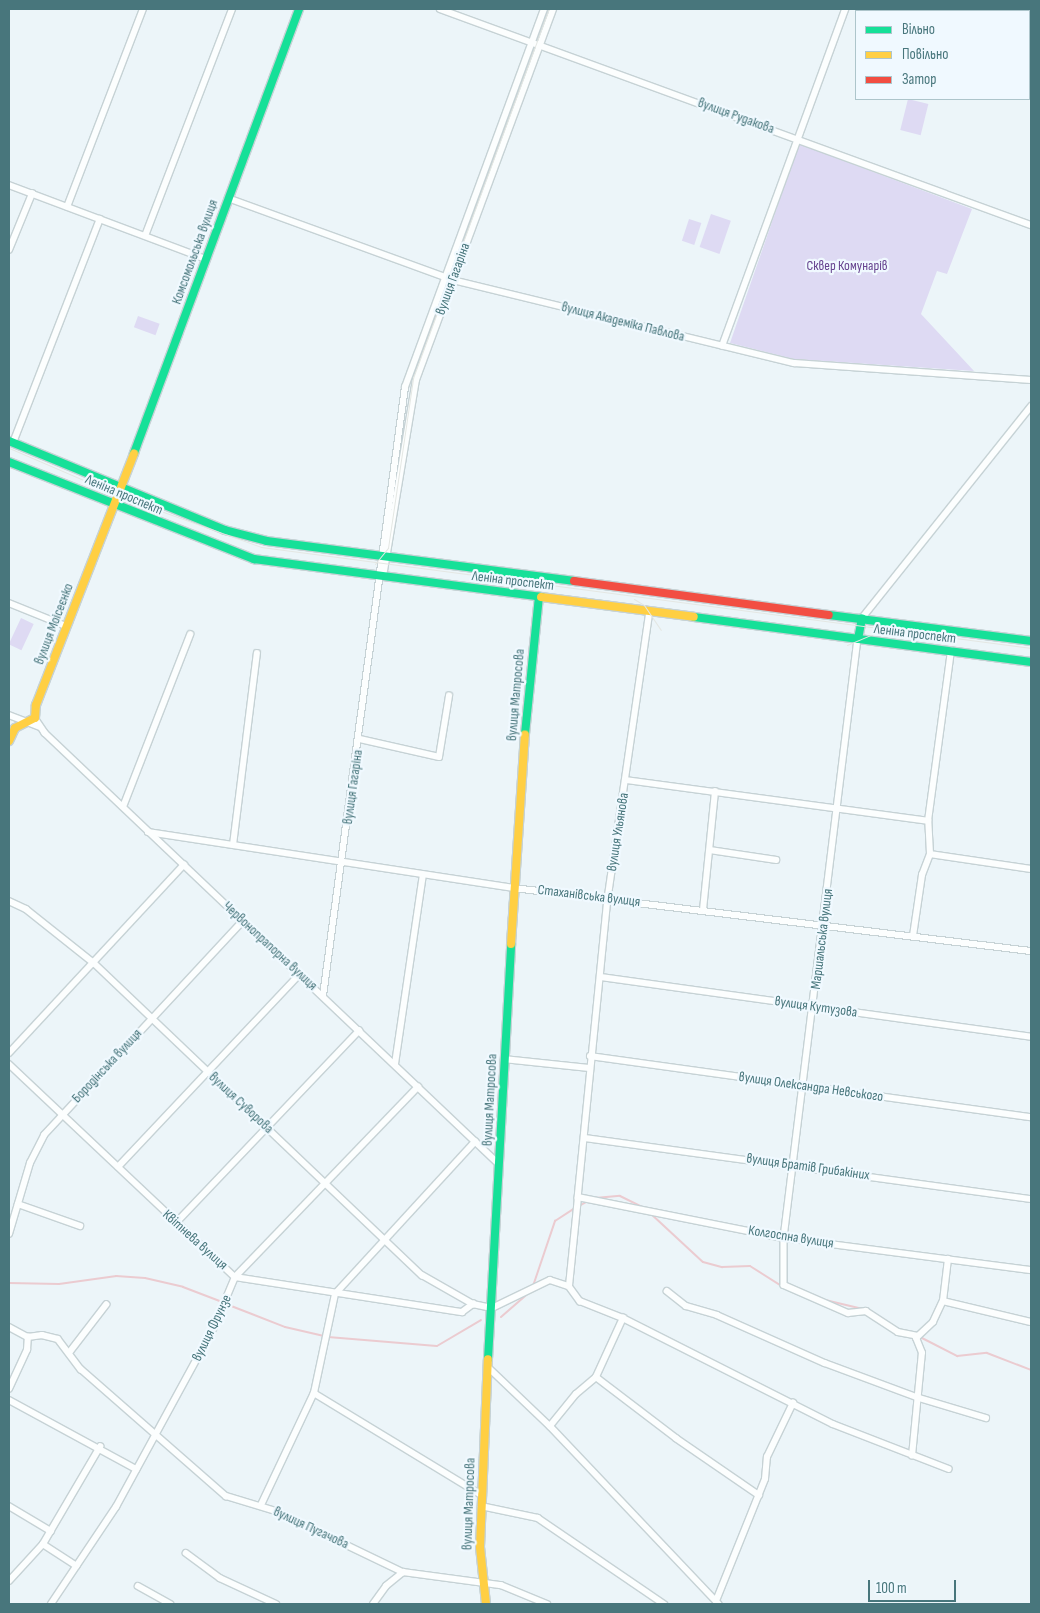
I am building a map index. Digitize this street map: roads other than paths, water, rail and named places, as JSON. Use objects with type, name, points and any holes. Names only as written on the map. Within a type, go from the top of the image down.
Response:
[{"type":"main road","name":"Комсомольська вулиця","points":[[115,505],[299,9]]},
{"type":"main road","name":"Леніна проспект","points":[[11,442],[239,535],[382,556],[1031,641]]},
{"type":"main road","name":"Леніна проспект","points":[[9,462],[248,558],[382,578],[1031,662]]},
{"type":"main road","name":"вулиця Моісеєнко","points":[[35,718],[36,705],[115,505]]},
{"type":"main road","name":"вулиця Матросова","points":[[486,1604],[483,1584],[481,1506],[504,1059],[527,698],[539,597]]},
{"type":"main road","points":[[858,639],[862,618]]},
{"type":"main road","points":[[9,741],[15,728],[35,718]]},
{"type":"street","points":[[67,207],[143,9]]},
{"type":"street","points":[[145,236],[232,9]]},
{"type":"street","name":"вулиця Рудакова","points":[[440,9],[1031,225]]},
{"type":"street","name":"вулиця Гагаріна","points":[[323,996],[382,578],[383,546],[405,386],[544,9]]},
{"type":"street","name":"вулиця Гагаріна","points":[[382,556],[413,389],[553,9]]},
{"type":"street","points":[[722,346],[845,9]]},
{"type":"street","points":[[9,185],[206,258]]},
{"type":"street","points":[[9,250],[32,194]]},
{"type":"street","name":"вулиця Академіка Павлова","points":[[228,198],[453,280],[794,364],[1031,380]]},
{"type":"street","points":[[11,442],[100,219]]},
{"type":"street","points":[[862,618],[1031,406]]},
{"type":"street","points":[[9,603],[66,626]]},
{"type":"street","name":"вулиця Ульянова","points":[[578,1197],[585,1138],[590,1056],[601,977],[608,898],[650,612]]},
{"type":"street","points":[[123,807],[190,635]]},
{"type":"street","name":"Маршальська вулиця","points":[[858,639],[784,1238],[784,1285],[848,1313],[866,1311],[898,1332],[918,1336]]},
{"type":"street","points":[[913,936],[922,875],[930,854],[928,821],[951,651]]},
{"type":"street","points":[[233,845],[257,652]]},
{"type":"street","points":[[360,739],[439,758],[449,696]]},
{"type":"street","name":"Червонопрапорна вулиця","points":[[9,715],[40,727]]},
{"type":"street","name":"Червонопрапорна вулиця","points":[[35,718],[40,727],[148,832],[499,1164]]},
{"type":"street","points":[[626,780],[928,821]]},
{"type":"street","points":[[703,910],[716,792]]},
{"type":"street","name":"Стаханівська вулиця","points":[[148,832],[514,888],[1031,951]]},
{"type":"street","points":[[166,848],[166,840],[175,836]]},
{"type":"street","points":[[710,850],[776,860]]},
{"type":"street","points":[[930,854],[1031,869]]},
{"type":"street","points":[[9,1053],[184,865]]},
{"type":"street","points":[[395,1064],[423,875]]},
{"type":"street","name":"вулиця Суворова","points":[[9,901],[26,909],[94,963],[151,1020],[430,1282],[473,1304]]},
{"type":"street","name":"Бородінська вулиця","points":[[9,1234],[39,1141],[243,921]]},
{"type":"street","points":[[118,1167],[300,974]]},
{"type":"street","name":"вулиця Кутузова","points":[[601,977],[1031,1037]]},
{"type":"street","points":[[175,1224],[360,1031]]},
{"type":"street","name":"вулиця Олександра Невського","points":[[590,1056],[1031,1117]]},
{"type":"street","points":[[504,1059],[589,1068]]},
{"type":"street","name":"Квітнева вулиця","points":[[9,1064],[175,1224],[235,1277],[335,1294],[462,1312],[473,1304],[492,1308]]},
{"type":"street","name":"вулиця Фрунзе","points":[[51,1604],[77,1566],[136,1469],[214,1327],[235,1277],[418,1086]]},
{"type":"street","name":"вулиця Братів Грибакіних","points":[[585,1138],[793,1164],[1031,1199]]},
{"type":"street","points":[[335,1294],[383,1239],[475,1142]]},
{"type":"street","points":[[569,1286],[578,1197]]},
{"type":"street","name":"Колгоспна вулиця","points":[[578,1197],[784,1238],[1031,1270]]},
{"type":"street","points":[[18,1204],[80,1226]]},
{"type":"street","points":[[912,1456],[922,1353],[918,1336],[933,1322],[943,1301],[948,1259]]},
{"type":"street","points":[[492,1308],[550,1280],[569,1286],[580,1301],[623,1318],[833,1424],[949,1469]]},
{"type":"street","points":[[666,1291],[686,1306],[717,1315],[825,1363],[919,1398],[986,1418]]},
{"type":"street","name":"вулиця Пугачова","points":[[335,1294],[314,1392],[261,1505],[403,1572],[509,1587],[547,1604]]},
{"type":"street","points":[[943,1301],[1031,1322]]},
{"type":"street","points":[[69,1353],[106,1305]]},
{"type":"street","points":[[550,1426],[576,1394],[596,1377],[623,1318]]},
{"type":"street","points":[[9,1326],[28,1337],[50,1336],[215,1489],[238,1501],[261,1505]]},
{"type":"street","points":[[9,1389],[28,1350],[28,1337]]},
{"type":"street","points":[[488,1367],[550,1426],[718,1602],[759,1495],[767,1458],[793,1403]]},
{"type":"street","points":[[596,1377],[676,1438],[759,1495]]},
{"type":"street","points":[[314,1392],[482,1495]]},
{"type":"street","points":[[9,1400],[136,1469]]},
{"type":"street","points":[[9,1581],[43,1544],[100,1448]]},
{"type":"street","points":[[9,1506],[50,1531]]},
{"type":"street","points":[[481,1506],[538,1518],[664,1604]]},
{"type":"street","points":[[43,1544],[77,1566]]},
{"type":"street","points":[[186,1553],[220,1578],[276,1604]]},
{"type":"street","points":[[373,1604],[386,1586],[403,1572]]},
{"type":"street","points":[[138,1586],[170,1604]]},
{"type":"waterway","points":[[595,1198],[620,1196],[645,1208]]},
{"type":"waterway","points":[[579,1206],[588,1201]]},
{"type":"waterway","points":[[533,1286],[555,1221],[575,1208]]},
{"type":"waterway","points":[[650,1213],[703,1262],[722,1267],[750,1266],[788,1290]]},
{"type":"waterway","points":[[9,1283],[59,1284],[116,1276],[145,1278],[183,1287],[222,1302]]},
{"type":"waterway","points":[[501,1317],[527,1294]]},
{"type":"waterway","points":[[821,1299],[863,1309]]},
{"type":"waterway","points":[[226,1304],[285,1327],[324,1336]]},
{"type":"waterway","points":[[328,1337],[437,1346],[481,1320]]},
{"type":"waterway","points":[[920,1337],[957,1356],[987,1353],[1031,1370]]},
{"type":"tram line","points":[[375,564],[388,548],[413,378],[549,9]]},
{"type":"tram line","points":[[9,448],[130,500],[261,547],[1031,648]]},
{"type":"tram line","points":[[634,599],[644,605],[661,630]]},
{"type":"tram line","points":[[847,645],[877,632]]},
{"type":"park label","name":"Сквер Комунарів","points":[[847,266]]}]
